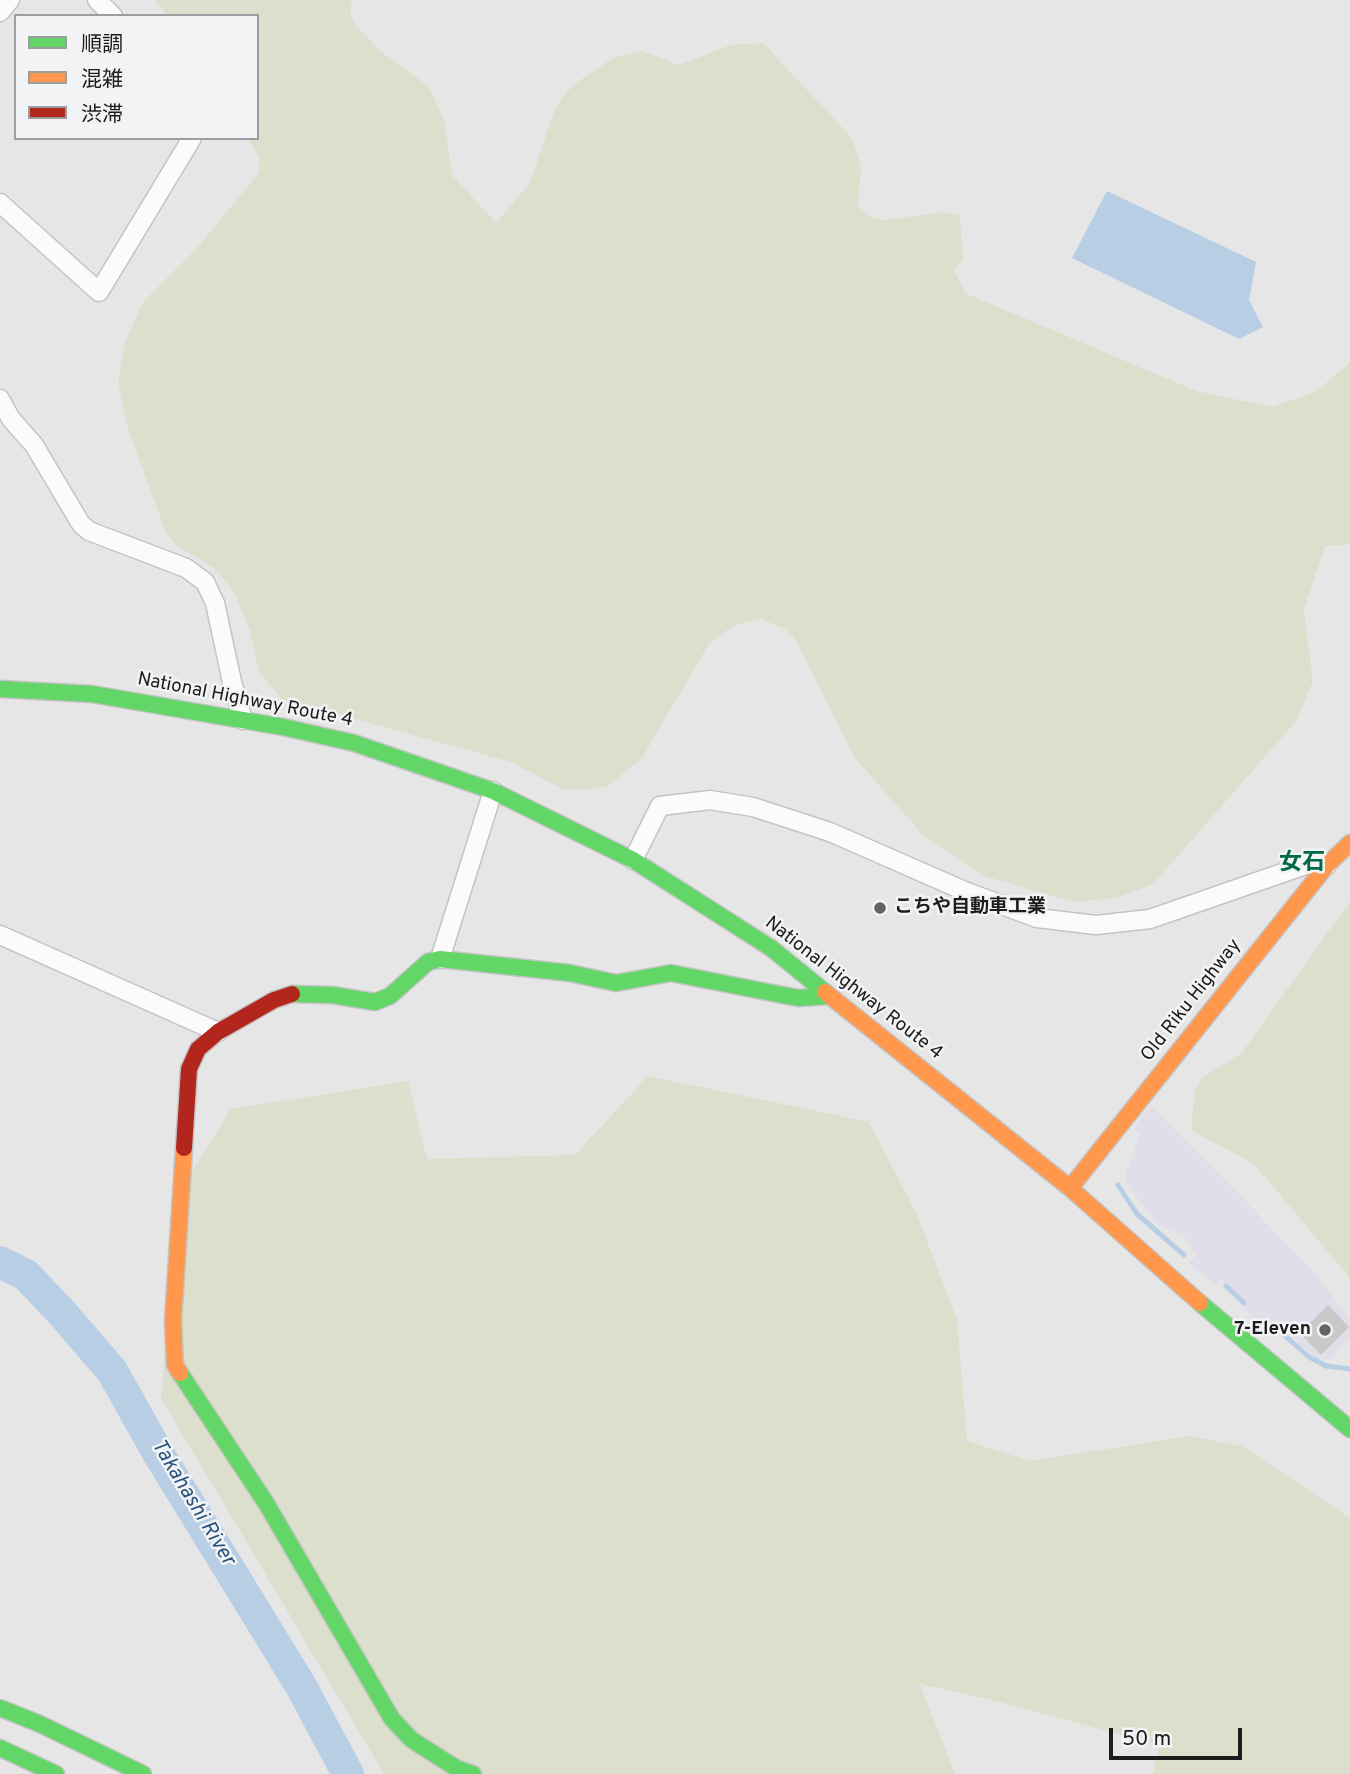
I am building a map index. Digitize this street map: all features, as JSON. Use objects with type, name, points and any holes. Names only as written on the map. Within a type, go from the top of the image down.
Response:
[{"type":"main road","name":"National Highway Route 4","points":[[0,689],[92,694],[243,720],[354,743],[493,791],[633,860],[771,948],[1070,1188],[1216,1318],[1350,1429]]},
{"type":"main road","name":"Old Riku Highway","points":[[1070,1188],[1327,864],[1350,844]]},
{"type":"main road","points":[[473,1774],[456,1768],[412,1740],[392,1719],[266,1503],[175,1365],[173,1321],[189,1069],[198,1049],[218,1032],[274,1000],[296,993],[375,1002],[390,996],[428,962],[440,959],[570,973],[615,983],[671,972],[798,998],[828,996]]},
{"type":"main road","points":[[0,1708],[40,1724],[143,1774]]},
{"type":"main road","points":[[0,1748],[57,1774]]},
{"type":"street","points":[[0,12],[10,0]]},
{"type":"street","points":[[97,0],[111,14]]},
{"type":"street","points":[[0,203],[99,292],[191,140]]},
{"type":"street","points":[[0,399],[11,419],[34,445],[81,524],[89,531],[186,568],[205,582],[215,603],[243,720]]},
{"type":"street","points":[[440,959],[493,791]]},
{"type":"street","points":[[633,860],[660,806],[710,800],[753,807],[830,832],[967,892],[1037,918],[1096,925],[1150,919],[1314,862],[1327,864]]},
{"type":"street","points":[[0,935],[218,1032]]},
{"type":"shaded area","points":[[1151,1105],[1314,1271],[1350,1320],[1350,1338],[1329,1360],[1315,1358],[1283,1329],[1272,1334],[1243,1308],[1247,1302],[1221,1279],[1215,1285],[1189,1263],[1196,1256],[1184,1235],[1160,1226],[1135,1196],[1125,1177],[1140,1133],[1134,1128]]},
{"type":"green space","points":[[154,0],[352,0],[350,12],[355,25],[379,50],[429,87],[444,120],[452,175],[496,223],[530,183],[556,106],[573,85],[613,58],[642,51],[679,65],[731,45],[763,43],[852,138],[861,166],[858,207],[869,216],[884,220],[944,212],[960,216],[963,260],[954,270],[965,293],[1196,391],[1272,407],[1316,392],[1350,362],[1350,544],[1325,546],[1304,609],[1313,681],[1297,720],[1153,884],[1116,898],[1073,902],[985,876],[924,836],[854,757],[795,639],[786,629],[760,619],[733,626],[710,642],[642,758],[608,786],[593,789],[564,790],[511,762],[282,699],[259,672],[250,631],[233,590],[214,568],[177,546],[167,535],[128,429],[118,381],[126,340],[143,302],[197,248],[260,172],[259,158],[249,140],[259,140],[259,14],[166,14]]},
{"type":"green space","points":[[1350,901],[1350,1278],[1254,1164],[1191,1130],[1195,1089],[1203,1077],[1241,1054]]},
{"type":"green space","points":[[648,1076],[869,1122],[918,1217],[957,1320],[967,1441],[1030,1461],[1190,1436],[1242,1446],[1350,1518],[1350,1774],[1153,1774],[1159,1745],[996,1701],[920,1684],[955,1774],[384,1774],[161,1398],[176,1197],[231,1109],[408,1081],[427,1159],[575,1155]]},
{"type":"water","points":[[1107,191],[1256,262],[1249,300],[1263,327],[1239,339],[1072,258]]},
{"type":"building","name":"7-Eleven","points":[[1328,1305],[1349,1327],[1321,1355],[1300,1333]]},
{"type":"waterway","points":[[1118,1185],[1137,1214],[1184,1255]]},
{"type":"waterway","name":"Takahashi River","points":[[0,1262],[26,1275],[112,1371],[158,1453],[301,1686],[348,1774]]},
{"type":"waterway","points":[[1226,1286],[1244,1303]]},
{"type":"waterway","points":[[1283,1334],[1309,1357],[1326,1366],[1350,1369]]},
{"type":"traffic: fast","points":[[0,689],[92,694],[283,727],[354,743],[493,791],[633,860],[771,948],[825,992]]},
{"type":"traffic: fast","points":[[292,994],[332,995],[375,1002],[390,996],[428,962],[440,959],[570,973],[616,983],[671,973],[798,998],[828,996]]},
{"type":"traffic: fast","points":[[1200,1303],[1350,1429]]},
{"type":"traffic: fast","points":[[180,1373],[266,1503],[392,1719],[412,1740],[456,1768],[473,1774]]},
{"type":"traffic: fast","points":[[0,1708],[40,1724],[143,1774]]},
{"type":"traffic: fast","points":[[0,1748],[56,1774]]},
{"type":"traffic: slow","points":[[1070,1188],[1327,865],[1350,843]]},
{"type":"traffic: slow","points":[[825,992],[1070,1188],[1200,1303]]},
{"type":"traffic: slow","points":[[180,1373],[175,1365],[173,1321],[184,1148]]},
{"type":"traffic: jam","points":[[184,1148],[189,1069],[198,1049],[218,1032],[274,1000],[292,994]]},
{"type":"place","name":"こちや自動車工業","points":[[880,908]]},
{"type":"place","name":"7-Eleven","points":[[1325,1330]]},
{"type":"district","name":"女石","points":[[1302,864]]}]
